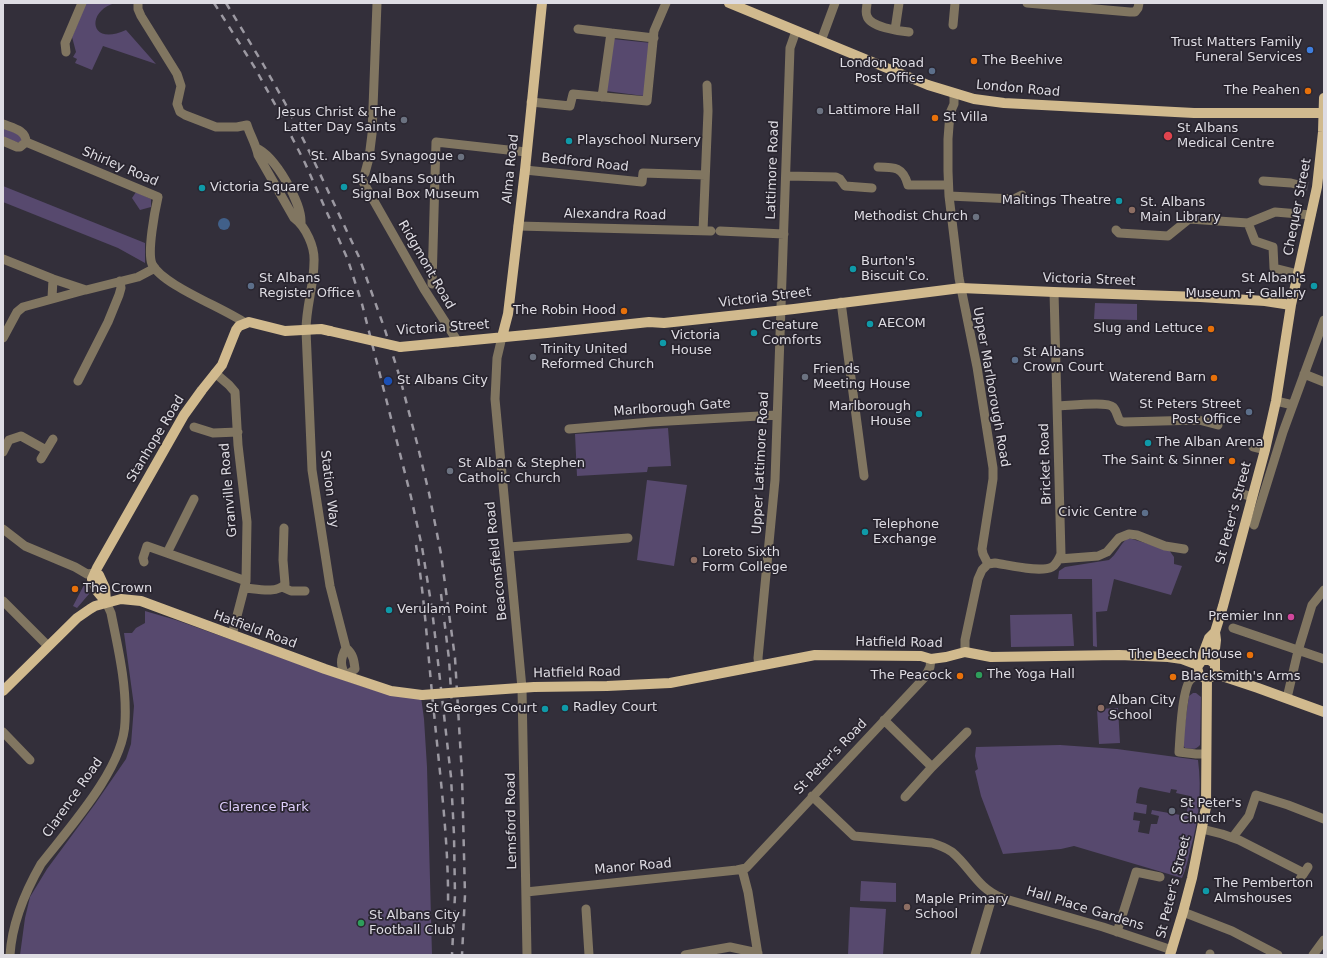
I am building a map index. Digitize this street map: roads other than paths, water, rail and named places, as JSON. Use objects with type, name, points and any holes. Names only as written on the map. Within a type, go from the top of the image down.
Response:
[{"type":"main road","name":"Alma Road","points":[[502,337],[507,318],[525,170],[542,3]]},
{"type":"main road","name":"London Road","points":[[729,3],[928,85],[974,99],[1004,103],[1194,113],[1324,113]]},
{"type":"main road","name":"Chequer Street","points":[[1291,305],[1311,215],[1314,187],[1320,164],[1324,98]]},
{"type":"main road","name":"Victoria Street","points":[[245,323],[253,322],[285,331],[321,329],[400,347],[649,322],[664,323],[961,288],[1200,297],[1266,301],[1291,305]]},
{"type":"main road","name":"St Peter's Street","points":[[1206,669],[1216,640],[1215,632],[1223,606],[1244,520],[1252,497],[1276,401],[1291,305]]},
{"type":"main road","name":"Stanhope Road","points":[[95,573],[103,556],[184,416],[226,356],[236,330],[239,326],[245,323]]},
{"type":"main road","points":[[95,573],[92,579],[97,591],[106,602]]},
{"type":"main road","name":"Hatfield Road","points":[[3,691],[77,618],[95,606],[124,598],[141,602],[391,692],[422,695],[522,688],[658,684],[815,655],[921,656],[931,659],[965,652],[976,655],[991,656],[1119,655],[1182,659],[1222,676],[1324,712]]},
{"type":"main road","name":"St Peter's Street","points":[[1171,952],[1183,912],[1206,807],[1206,669],[1209,638],[1215,632]]},
{"type":"street","points":[[66,52],[66,43],[82,3]]},
{"type":"street","name":"Station Way","points":[[138,3],[138,9],[141,16],[180,82],[177,104],[180,112],[216,127],[237,128],[247,125],[256,148],[263,150],[276,165],[291,190],[301,215],[301,223],[312,248],[314,261],[306,330],[312,470],[330,586],[346,648],[352,653],[355,669],[346,676],[341,668],[342,656],[346,648]]},
{"type":"street","name":"Ridgmont Road","points":[[377,3],[372,134],[369,158],[363,176],[424,289],[458,342]]},
{"type":"street","points":[[531,102],[570,106],[572,94],[646,101],[654,31],[666,3]]},
{"type":"street","points":[[821,41],[835,3]]},
{"type":"street","points":[[867,3],[866,15],[871,23],[895,30],[910,32]]},
{"type":"street","points":[[895,30],[899,3]]},
{"type":"street","points":[[953,25],[955,3]]},
{"type":"street","points":[[1027,3],[1136,12],[1139,3]]},
{"type":"street","points":[[578,29],[654,38]]},
{"type":"street","name":"Lattimore Road","points":[[780,310],[790,48],[796,31]]},
{"type":"street","points":[[602,97],[611,33]]},
{"type":"street","points":[[705,175],[708,111],[707,85]]},
{"type":"street","name":"Upper Marlborough Road","points":[[954,94],[954,104],[950,113],[949,126],[948,185],[961,288],[993,468],[993,479],[982,549],[988,564]]},
{"type":"street","name":"Shirley Road","points":[[3,124],[22,132],[25,136],[26,142]]},
{"type":"street","name":"Shirley Road","points":[[3,142],[20,147],[26,142]]},
{"type":"street","name":"Shirley Road","points":[[26,142],[158,197],[154,215],[151,246],[152,261],[155,268]]},
{"type":"street","points":[[432,284],[436,142],[526,152]]},
{"type":"street","points":[[878,167],[892,167],[903,172],[908,185],[948,185]]},
{"type":"street","name":"Bedford Road","points":[[525,170],[642,182],[643,173],[705,175]]},
{"type":"street","name":"Alexandra Road","points":[[518,226],[707,231],[705,175]]},
{"type":"street","points":[[786,176],[836,177],[840,179],[845,186],[872,188]]},
{"type":"street","points":[[1264,181],[1291,183],[1299,186]]},
{"type":"street","points":[[950,196],[1014,199],[1022,195]]},
{"type":"street","points":[[1116,230],[1119,233],[1168,236],[1189,219],[1248,223],[1275,212],[1311,215]]},
{"type":"street","points":[[1248,223],[1255,241],[1273,247],[1274,268],[1298,274]]},
{"type":"street","points":[[720,231],[784,234]]},
{"type":"street","points":[[3,259],[53,279],[86,290]]},
{"type":"street","points":[[3,338],[20,309],[28,305],[138,277],[155,268],[168,280],[180,288],[234,315],[245,323]]},
{"type":"street","points":[[52,298],[53,279]]},
{"type":"street","points":[[78,382],[108,322],[119,295],[121,288],[120,281]]},
{"type":"street","name":"Bricket Road","points":[[1054,292],[1061,550],[1059,559]]},
{"type":"street","points":[[840,302],[864,476]]},
{"type":"street","name":"Upper Lattimore Road","points":[[759,666],[758,658],[775,480],[780,310]]},
{"type":"street","points":[[1254,525],[1283,432],[1324,320]]},
{"type":"street","name":"Beaconsfield Road","points":[[502,337],[497,358],[495,399],[522,688]]},
{"type":"street","name":"Granville Road","points":[[215,373],[235,392],[238,445],[247,522],[245,585],[232,635]]},
{"type":"street","points":[[1304,374],[1324,382]]},
{"type":"street","points":[[1276,401],[1293,405]]},
{"type":"street","points":[[1057,406],[1110,405],[1113,407],[1120,421],[1124,422],[1199,420],[1218,425]]},
{"type":"street","name":"Marlborough Gate","points":[[569,429],[651,422],[777,415]]},
{"type":"street","points":[[194,426],[213,433],[238,432]]},
{"type":"street","points":[[3,452],[10,440],[21,436],[46,450]]},
{"type":"street","points":[[42,459],[53,439]]},
{"type":"street","points":[[1254,447],[1264,450]]},
{"type":"street","points":[[1240,493],[1252,497]]},
{"type":"street","points":[[167,553],[194,499]]},
{"type":"street","points":[[144,562],[143,558],[147,546],[245,585],[274,590],[285,584],[283,560],[284,528]]},
{"type":"street","points":[[3,529],[25,546],[75,567],[87,574],[95,573]]},
{"type":"street","points":[[965,652],[965,640],[978,580],[982,570],[988,564],[1044,569],[1053,566],[1059,559],[1098,556],[1107,552],[1119,538],[1129,534],[1137,535],[1165,546],[1184,548]]},
{"type":"street","points":[[509,547],[628,538]]},
{"type":"street","points":[[282,587],[291,591],[305,591]]},
{"type":"street","points":[[1287,698],[1298,651],[1312,605],[1324,590]]},
{"type":"street","points":[[3,602],[48,646]]},
{"type":"street","name":"Clarence Road","points":[[10,955],[13,933],[19,909],[35,874],[99,787],[114,763],[121,746],[126,722],[124,686],[111,613],[106,602]]},
{"type":"street","points":[[1233,628],[1324,659]]},
{"type":"street","name":"St Peter's Road","points":[[742,869],[748,865],[925,677],[930,667],[931,659]]},
{"type":"street","name":"St Peter's Street","points":[[1206,669],[1191,679],[1186,686],[1180,727],[1179,752],[1206,754]]},
{"type":"street","name":"Lemsford Road","points":[[522,688],[528,955]]},
{"type":"street","points":[[884,720],[932,767]]},
{"type":"street","points":[[3,732],[30,760]]},
{"type":"street","points":[[905,797],[967,732]]},
{"type":"street","points":[[1233,837],[1249,816],[1256,795],[1288,805],[1324,819]]},
{"type":"street","name":"Hall Place Gardens","points":[[812,796],[854,836],[932,843],[943,847],[952,853],[982,885],[993,894],[1117,932],[1171,952]]},
{"type":"street","points":[[1202,829],[1233,837],[1304,873]]},
{"type":"street","points":[[685,955],[730,947],[758,954],[748,892],[742,869]]},
{"type":"street","name":"Manor Road","points":[[526,892],[742,869]]},
{"type":"street","points":[[1117,932],[1136,872],[1160,878]]},
{"type":"street","points":[[975,955],[993,894]]},
{"type":"street","points":[[586,909],[589,955]]},
{"type":"street","points":[[1183,912],[1232,931],[1278,955]]},
{"type":"street","points":[[1313,955],[1324,940]]},
{"type":"water","points":[[226,218],[229,219],[229,229],[222,230],[219,229],[218,222],[219,219]]},
{"type":"tunnel","points":[[1299,185],[1312,187]]},
{"type":"railway","points":[[214,3],[255,68],[277,108],[305,163],[348,260],[362,304],[411,497],[422,547],[432,609],[451,777],[455,895],[452,955]]},
{"type":"railway","points":[[226,3],[285,103],[359,257],[400,378],[417,443],[441,554],[455,658],[462,775],[465,895],[462,955]]},
{"type":"railway","points":[[416,545],[424,608],[444,810],[448,907]]},
{"type":"railway","points":[[441,594],[449,659],[452,707]]},
{"type":"place","name":"Trust Matters Family Funeral Services","points":[[1310,50]]},
{"type":"place","name":"The Beehive","points":[[974,61]]},
{"type":"place","name":"London Road Post Office","points":[[932,71]]},
{"type":"place","name":"The Peahen","points":[[1308,91]]},
{"type":"place","name":"Lattimore Hall","points":[[820,111]]},
{"type":"place","name":"St Villa","points":[[935,118]]},
{"type":"place","name":"Jesus Christ & The Latter Day Saints","points":[[404,120]]},
{"type":"place","name":"St Albans Medical Centre","points":[[1168,136]]},
{"type":"place","name":"Playschool Nursery","points":[[569,141]]},
{"type":"place","name":"St. Albans Synagogue","points":[[461,157]]},
{"type":"place","name":"St Albans South Signal Box Museum","points":[[344,187]]},
{"type":"place","name":"Victoria Square","points":[[202,188]]},
{"type":"place","name":"Maltings Theatre","points":[[1119,201]]},
{"type":"place","name":"St. Albans Main Library","points":[[1132,210]]},
{"type":"place","name":"Methodist Church","points":[[976,217]]},
{"type":"place","name":"Burton's Biscuit Co.","points":[[853,269]]},
{"type":"place","name":"St Albans Register Office","points":[[251,286]]},
{"type":"place","name":"St Alban's Museum + Gallery","points":[[1314,286]]},
{"type":"place","name":"The Robin Hood","points":[[624,311]]},
{"type":"place","name":"AECOM","points":[[870,324]]},
{"type":"place","name":"Slug and Lettuce","points":[[1211,329]]},
{"type":"place","name":"Creature Comforts","points":[[754,333]]},
{"type":"place","name":"Victoria House","points":[[663,343]]},
{"type":"place","name":"Trinity United Reformed Church","points":[[533,357]]},
{"type":"place","name":"St Albans Crown Court","points":[[1015,360]]},
{"type":"place","name":"Friends Meeting House","points":[[805,377]]},
{"type":"place","name":"Waterend Barn","points":[[1214,378]]},
{"type":"place","name":"St Albans City","points":[[388,381]]},
{"type":"place","name":"St Peters Street Post Office","points":[[1249,412]]},
{"type":"place","name":"Marlborough House","points":[[919,414]]},
{"type":"place","name":"The Alban Arena","points":[[1148,443]]},
{"type":"place","name":"The Saint & Sinner","points":[[1232,461]]},
{"type":"place","name":"St Alban & Stephen Catholic Church","points":[[450,471]]},
{"type":"place","name":"Civic Centre","points":[[1145,513]]},
{"type":"place","name":"Telephone Exchange","points":[[865,532]]},
{"type":"place","name":"Loreto Sixth Form College","points":[[694,560]]},
{"type":"place","name":"The Crown","points":[[75,589]]},
{"type":"place","name":"Verulam Point","points":[[389,610]]},
{"type":"place","name":"Premier Inn","points":[[1291,617]]},
{"type":"place","name":"The Beech House","points":[[1250,655]]},
{"type":"place","name":"The Yoga Hall","points":[[979,675]]},
{"type":"place","name":"The Peacock","points":[[960,676]]},
{"type":"place","name":"Blacksmith's Arms","points":[[1173,677]]},
{"type":"place","name":"Radley Court","points":[[565,708]]},
{"type":"place","name":"Alban City School","points":[[1101,708]]},
{"type":"place","name":"St Georges Court","points":[[545,709]]},
{"type":"place","name":"St Peter's Church","points":[[1172,811]]},
{"type":"place","name":"The Pemberton Almshouses","points":[[1206,891]]},
{"type":"place","name":"Maple Primary School","points":[[907,907]]},
{"type":"place","name":"St Albans City Football Club","points":[[361,923]]},
{"type":"park label","name":"Clarence Park","points":[[264,808]]}]
